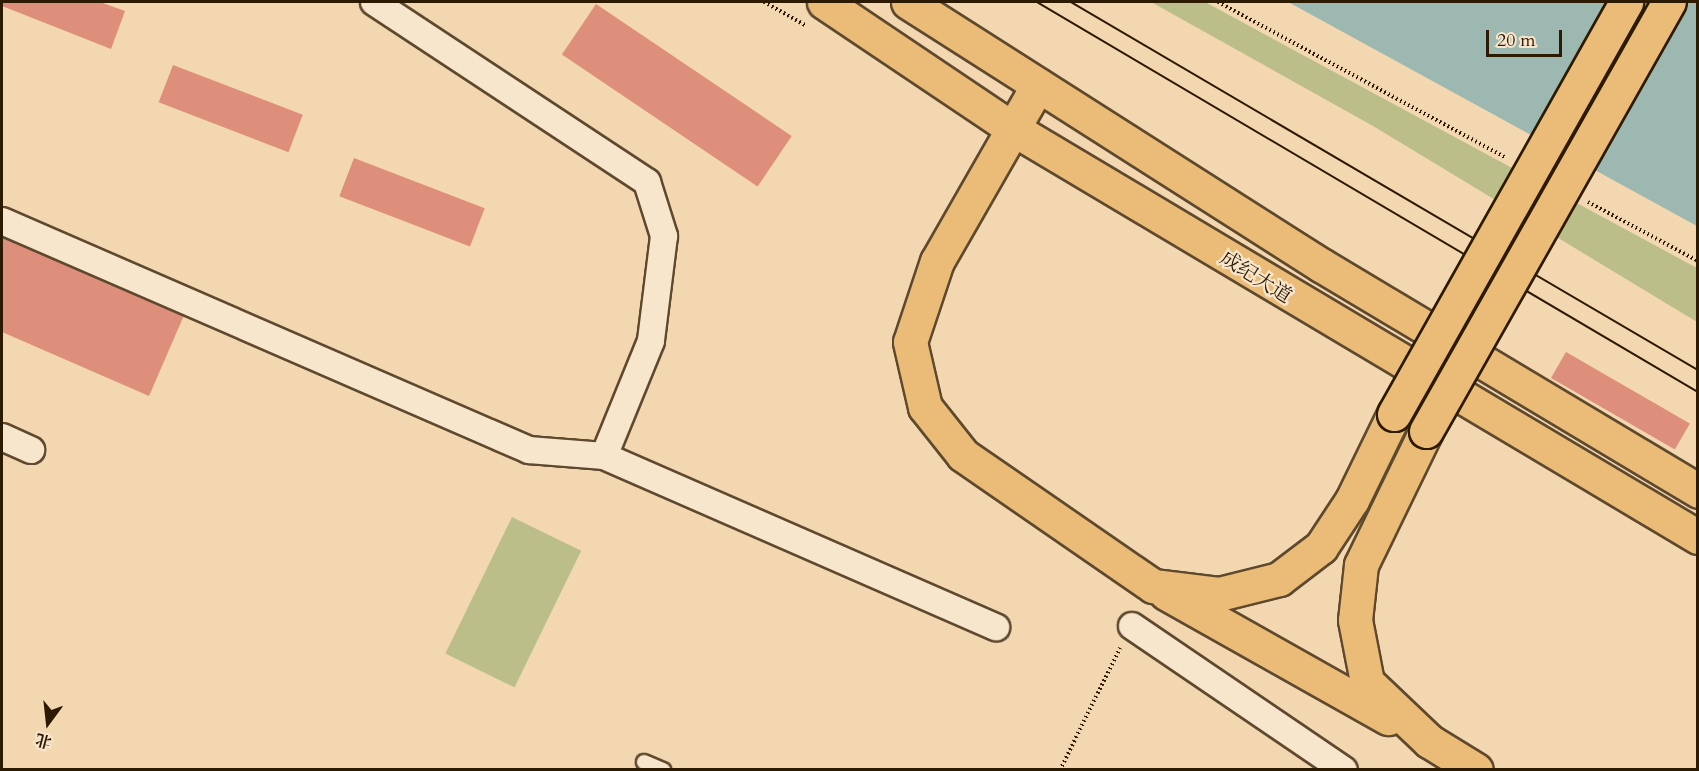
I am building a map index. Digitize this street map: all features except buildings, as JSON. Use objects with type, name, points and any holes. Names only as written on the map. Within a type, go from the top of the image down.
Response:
[{"type":"main road","name":"成纪大道","points":[[824,2],[1010,127],[1698,537]]},
{"type":"main road","points":[[908,2],[1322,265],[1698,491]]},
{"type":"main road","points":[[1153,586],[1219,594],[1279,579],[1321,547],[1352,500],[1394,414],[1626,2]]},
{"type":"main road","points":[[1429,741],[1367,682],[1355,620],[1361,565],[1426,431],[1669,2]]},
{"type":"main road","points":[[1038,85],[1010,127],[937,261],[910,342],[925,407],[963,455],[1153,586],[1429,741],[1476,770]]},
{"type":"street","points":[[374,2],[647,182],[664,236],[651,340],[604,456]]},
{"type":"street","points":[[2,221],[529,450],[604,456],[996,627]]},
{"type":"street","points":[[2,437],[31,450]]},
{"type":"street","points":[[1132,626],[1344,770]]},
{"type":"lane","points":[[644,762],[663,770]]},
{"type":"path","points":[[1218,2],[1510,160]]},
{"type":"path","points":[[1583,199],[1698,261]]},
{"type":"path","points":[[1060,770],[1132,626]]},
{"type":"green space","points":[[1151,2],[1205,2],[1697,268],[1697,322],[1373,126]]},
{"type":"green space","points":[[512,517],[581,551],[515,687],[445,654]]},
{"type":"water","points":[[1288,2],[1697,2],[1697,226],[1290,3]]},
{"type":"tram line","points":[[1037,2],[1698,392]]},
{"type":"tram line","points":[[1071,2],[1698,370]]}]
